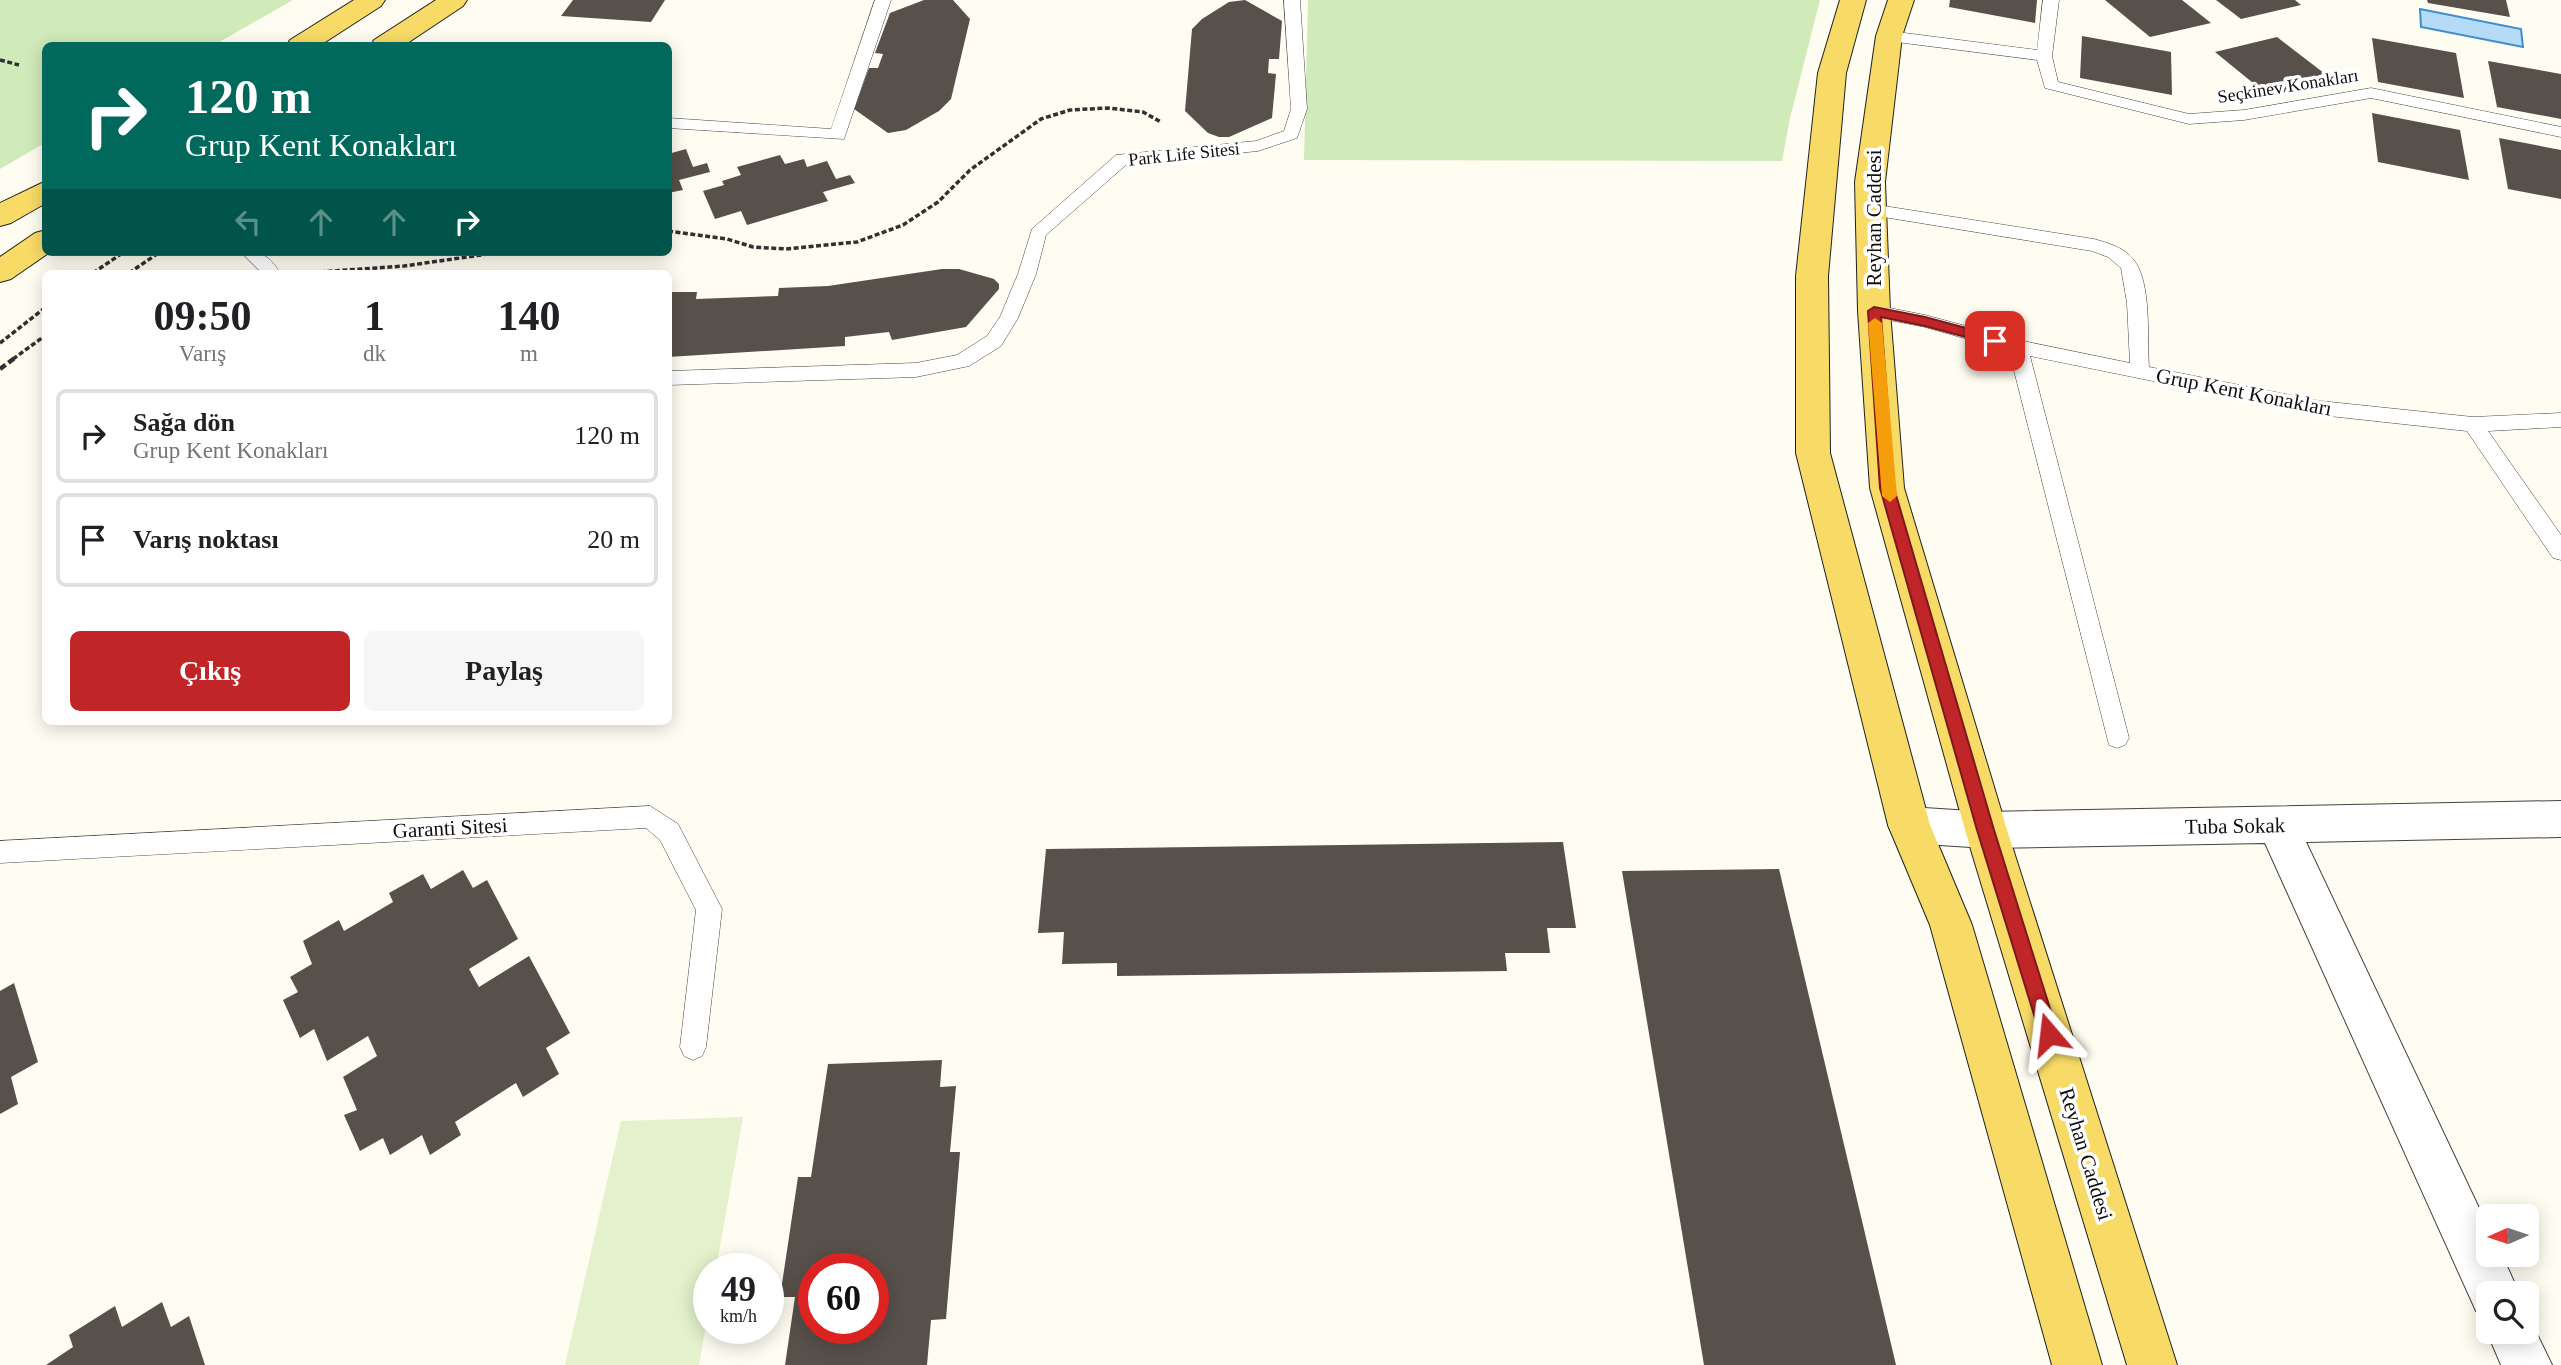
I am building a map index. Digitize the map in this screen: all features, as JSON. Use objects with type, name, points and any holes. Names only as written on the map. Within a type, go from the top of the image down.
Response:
[{"type":"main road","points":[[306,42],[372,0]]},
{"type":"main road","points":[[390,42],[454,0]]},
{"type":"main road","points":[[1853,0],[1832,73],[1812,276],[1813,453],[1909,825],[1951,925],[2077,1365]]},
{"type":"main road","name":"Reyhan Caddesi","points":[[1901,0],[1889,36],[1873,158],[1871,211],[1874,311],[1887,488],[1986,830],[2152,1365]]},
{"type":"main road","points":[[0,216],[42,192]]},
{"type":"main road","points":[[0,272],[42,243]]},
{"type":"street","name":"Tuba Sokak","points":[[1909,825],[1986,830],[2561,819]]},
{"type":"street","points":[[2278,826],[2488,1281]]},
{"type":"street","points":[[2517,1344],[2527,1365]]},
{"type":"lane","points":[[672,122],[838,135],[883,0]]},
{"type":"lane","name":"Park Life Sitesi","points":[[672,378],[916,370],[962,361],[994,341],[1009,318],[1027,274],[1038,233],[1122,159],[1258,146],[1291,134],[1299,109],[1292,0]]},
{"type":"lane","name":"Seçkinev Konakları","points":[[2051,0],[2044,56],[2051,85],[2189,119],[2244,115],[2371,93],[2561,132]]},
{"type":"lane","points":[[1889,36],[2044,56]]},
{"type":"lane","points":[[1871,211],[2094,245],[2118,255],[2126,262],[2133,277],[2140,373]]},
{"type":"lane","name":"Grup Kent Konakları","points":[[1874,311],[1925,321],[2018,347],[2320,408],[2473,424],[2561,420]]},
{"type":"lane","points":[[2018,347],[2117,738]]},
{"type":"lane","points":[[2473,424],[2561,552]]},
{"type":"lane","name":"Garanti Sitesi","points":[[0,852],[650,817],[669,832],[709,909],[692,1047]]},
{"type":"path","points":[[0,60],[19,65]]},
{"type":"path","points":[[672,232],[727,239],[752,247],[786,249],[858,242],[903,225],[939,202],[970,170],[1023,130],[1041,119],[1070,110],[1108,108],[1143,112],[1210,151]]},
{"type":"path","points":[[97,270],[118,256]]},
{"type":"path","points":[[133,270],[154,256]]},
{"type":"path","points":[[354,270],[404,267],[476,256]]},
{"type":"path","points":[[0,343],[42,310]]},
{"type":"path","points":[[0,369],[42,338]]},
{"type":"green space","points":[[0,0],[293,0],[219,42],[42,42],[42,145],[0,169]]},
{"type":"green space","points":[[1308,0],[1820,0],[1782,161],[1304,160]]},
{"type":"green space","points":[[743,1117],[719,1253],[693,1253],[693,1344],[703,1344],[699,1365],[565,1365],[621,1121]]},
{"type":"water","points":[[2420,9],[2521,29],[2523,47],[2421,27]]},
{"type":"building","points":[[573,0],[665,0],[651,22],[561,16]]},
{"type":"building","points":[[924,0],[953,0],[970,19],[951,99],[939,111],[906,130],[888,133],[854,109],[869,68],[878,68],[883,54],[875,53],[890,13]]},
{"type":"building","points":[[1245,0],[1282,21],[1279,59],[1269,59],[1268,73],[1276,74],[1272,118],[1229,137],[1219,137],[1208,133],[1185,111],[1192,29],[1202,19],[1229,2]]},
{"type":"building","points":[[1950,0],[2037,0],[2035,23],[1949,7]]},
{"type":"building","points":[[2105,0],[2182,0],[2211,23],[2150,37]]},
{"type":"building","points":[[2216,0],[2295,0],[2301,5],[2241,19]]},
{"type":"building","points":[[2427,0],[2506,0],[2510,17],[2428,3]]},
{"type":"building","points":[[2082,36],[2171,52],[2172,95],[2080,78]]},
{"type":"building","points":[[2277,37],[2333,80],[2269,96],[2215,52]]},
{"type":"building","points":[[2372,38],[2456,53],[2464,98],[2378,82]]},
{"type":"building","points":[[2488,61],[2561,74],[2561,119],[2497,107]]},
{"type":"building","points":[[2372,113],[2460,130],[2469,180],[2378,162]]},
{"type":"building","points":[[2499,138],[2561,150],[2561,199],[2508,189]]},
{"type":"building","points":[[686,149],[693,167],[707,163],[710,172],[679,180],[683,190],[672,192],[672,153]]},
{"type":"building","points":[[780,155],[785,164],[804,159],[807,167],[827,161],[836,179],[850,175],[855,183],[823,192],[828,201],[747,225],[741,211],[715,219],[703,191],[724,185],[722,181],[741,175],[737,167]]},
{"type":"building","points":[[942,269],[959,269],[994,279],[999,284],[999,289],[966,327],[892,340],[889,332],[845,337],[845,346],[672,357],[672,292],[697,292],[696,299],[778,296],[779,288],[828,286]]},
{"type":"building","points":[[1563,842],[1576,928],[1547,928],[1550,953],[1505,953],[1507,971],[1117,976],[1117,963],[1062,964],[1064,932],[1038,933],[1046,849]]},
{"type":"building","points":[[1779,869],[1896,1365],[1704,1365],[1622,871]]},
{"type":"building","points":[[463,870],[473,888],[487,880],[518,939],[469,969],[479,987],[529,956],[570,1033],[546,1048],[559,1074],[523,1097],[516,1083],[455,1122],[461,1135],[430,1155],[422,1135],[390,1155],[383,1138],[360,1151],[344,1115],[357,1110],[343,1077],[377,1056],[368,1036],[327,1061],[314,1029],[300,1038],[283,1000],[298,992],[290,977],[312,964],[303,941],[339,920],[344,931],[393,902],[389,893],[423,874],[431,889]]},
{"type":"building","points":[[14,983],[38,1062],[11,1077],[18,1104],[0,1114],[0,991]]},
{"type":"building","points":[[942,1060],[940,1087],[956,1086],[950,1152],[960,1152],[946,1319],[931,1320],[927,1365],[785,1365],[795,1297],[784,1297],[784,1270],[798,1177],[811,1177],[828,1064]]},
{"type":"building","points":[[162,1302],[171,1327],[189,1316],[205,1365],[46,1365],[73,1347],[69,1335],[115,1306],[122,1327]]},
{"type":"slow traffic","points":[[1875,323],[1887,488],[1890,496]]},
{"type":"route","points":[[1995,341],[1925,321],[1874,311],[1887,488],[1986,830],[2049,1034]]}]
